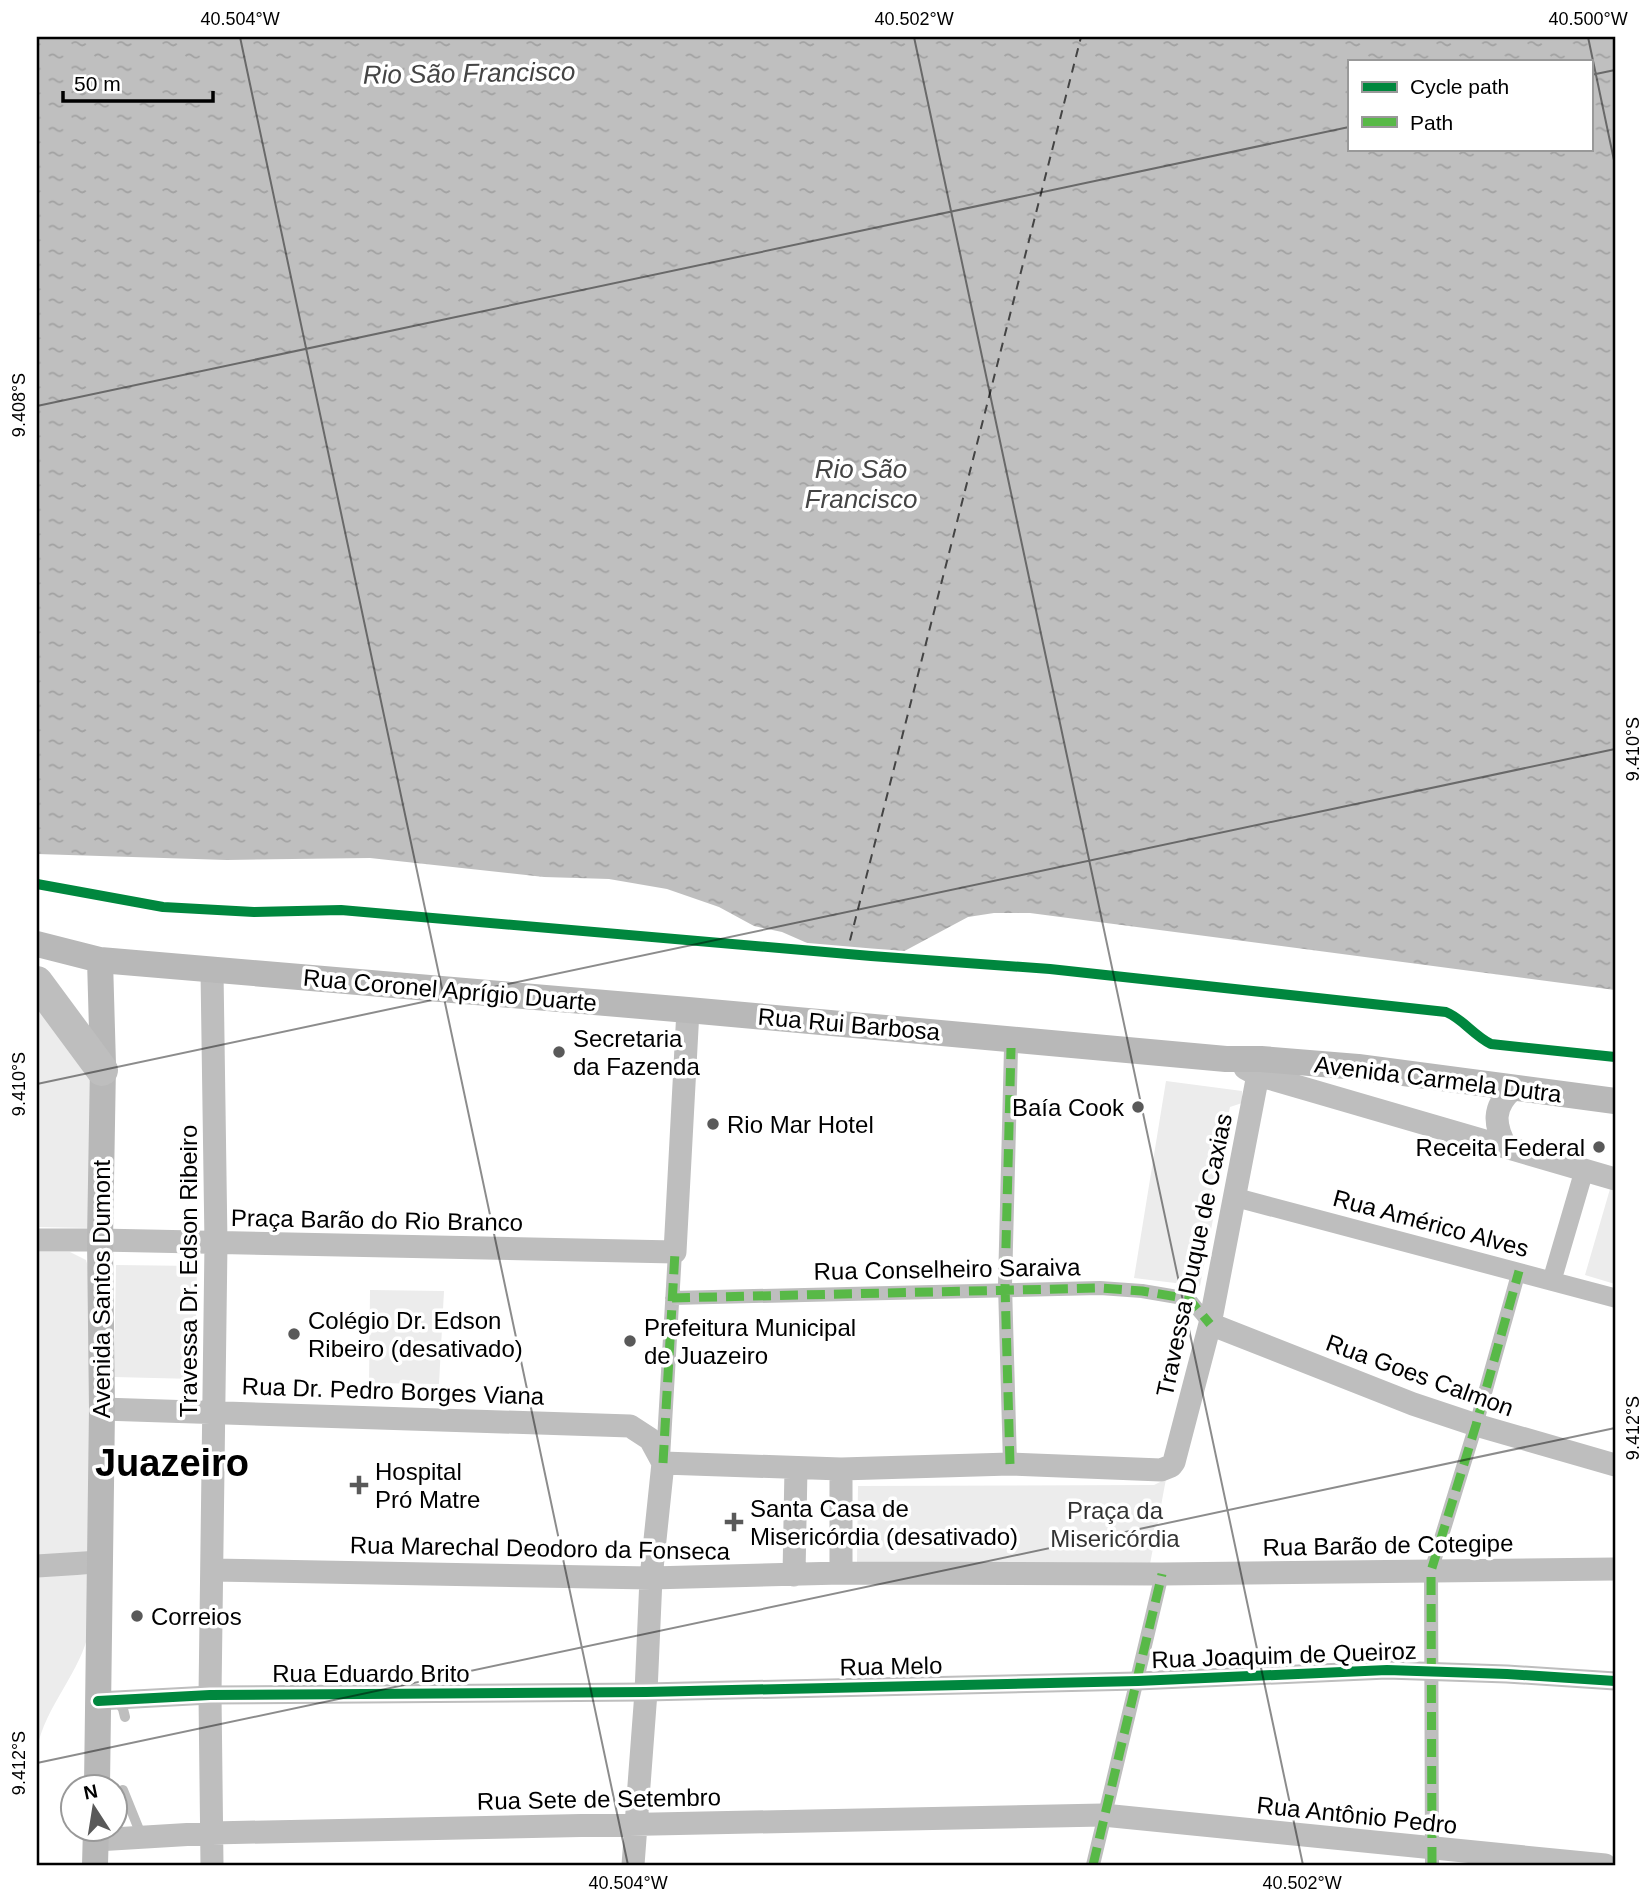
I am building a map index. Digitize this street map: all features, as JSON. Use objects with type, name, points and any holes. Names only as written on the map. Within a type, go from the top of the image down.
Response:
[{"type":"highway","points":[[37,982],[102,1070]]},
{"type":"main road","name":"Rua Coronel Aprígio Duarte","points":[[37,944],[100,960],[688,1010]]},
{"type":"main road","name":"Avenida Santos Dumont","points":[[100,960],[100,1562],[113,1706],[100,1772]]},
{"type":"main road","name":"Rua Rui Barbosa","points":[[688,1010],[1011,1044],[1226,1059]]},
{"type":"main road","name":"Avenida Carmela Dutra","points":[[1226,1059],[1260,1067],[1358,1067],[1615,1101]]},
{"type":"street","name":"Travessa Dr. Edson Ribeiro","points":[[212,971],[216,1243],[210,1695],[212,1865]]},
{"type":"street","points":[[633,1865],[646,1692],[650,1578],[663,1463],[688,1010]]},
{"type":"street","points":[[663,1463],[841,1469],[1010,1464],[1005,1292],[1011,1044]]},
{"type":"street","points":[[1260,1067],[1506,1147],[1615,1179]]},
{"type":"street","name":"Travessa Duque de Caxias","points":[[1010,1464],[1161,1470],[1171,1466],[1210,1324],[1260,1067]]},
{"type":"street","points":[[1506,1147],[1497,1128],[1497,1108],[1513,1089]]},
{"type":"street","points":[[1552,1280],[1584,1171]]},
{"type":"street","name":"Rua Américo Alves","points":[[1234,1197],[1615,1298]]},
{"type":"street","name":"Praça Barão do Rio Branco","points":[[37,1240],[675,1252]]},
{"type":"street","points":[[1432,1857],[1431,1571],[1519,1271]]},
{"type":"street","name":"Rua Conselheiro Saraiva","points":[[672,1298],[1100,1288],[1142,1291],[1189,1299],[1210,1324]]},
{"type":"street","name":"Rua Goes Calmon","points":[[1210,1324],[1413,1404],[1615,1465]]},
{"type":"street","name":"Rua Dr. Pedro Borges Viana","points":[[102,1409],[630,1426],[650,1439],[663,1463]]},
{"type":"street","points":[[794,1575],[796,1468]]},
{"type":"street","points":[[841,1469],[841,1573]]},
{"type":"street","points":[[37,1566],[100,1562]]},
{"type":"street","name":"Rua Barão de Cotegipe","points":[[1162,1574],[1615,1569]]},
{"type":"street","name":"Rua Marechal Deodoro da Fonseca","points":[[213,1570],[650,1578],[841,1573],[1162,1574]]},
{"type":"street","points":[[1093,1865],[1162,1574]]},
{"type":"street","name":"Rua Joaquim de Queiroz","points":[[1138,1681],[1387,1670],[1615,1681]]},
{"type":"street","name":"Rua Melo","points":[[646,1692],[1138,1681]]},
{"type":"street","name":"Rua Eduardo Brito","points":[[113,1706],[210,1695],[646,1692]]},
{"type":"street","name":"Rua Antônio Pedro","points":[[1103,1815],[1432,1857],[1605,1865]]},
{"type":"street","name":"Rua Sete de Setembro","points":[[96,1845],[142,1837],[212,1833],[1103,1815]]},
{"type":"lane","points":[[130,1809],[142,1837]]},
{"type":"green space","points":[[37,998],[92,1068],[92,1228],[37,1227]]},
{"type":"green space","points":[[1166,1081],[1242,1091],[1242,1103],[1230,1107],[1212,1188],[1216,1204],[1200,1286],[1134,1278]]},
{"type":"green space","points":[[1610,1189],[1615,1191],[1615,1284],[1585,1275]]},
{"type":"green space","points":[[37,1252],[70,1252],[86,1260],[92,1280],[94,1555],[37,1555]]},
{"type":"green space","points":[[116,1265],[197,1266],[195,1379],[114,1377]]},
{"type":"green space","points":[[370,1290],[444,1291],[439,1384],[369,1383]]},
{"type":"green space","name":"Praça da Misericórdia","points":[[1166,1479],[1150,1564],[857,1562],[858,1486],[1154,1485]]},
{"type":"green space","points":[[37,1574],[92,1575],[90,1623],[85,1645],[41,1733],[37,1749]]},
{"type":"water","name":"Rio São Francisco","points":[[37,37],[1615,37],[1615,990],[1030,913],[994,913],[968,917],[897,955],[846,956],[782,932],[754,926],[719,907],[667,889],[609,879],[544,877],[370,858],[227,860],[37,854]]},
{"type":"ferry route","points":[[846,956],[1081,37]]},
{"type":"marked path","points":[[1010,1464],[1005,1285],[1011,1048]]},
{"type":"marked path","points":[[663,1463],[675,1252]]},
{"type":"marked path","points":[[1432,1865],[1431,1571],[1519,1271]]},
{"type":"marked path","points":[[672,1298],[1100,1288],[1142,1291],[1189,1299],[1210,1324]]},
{"type":"marked path","points":[[1093,1865],[1162,1574]]},
{"type":"cycle path","points":[[37,884],[163,907],[254,912],[341,910],[1050,969],[1446,1012],[1491,1044],[1615,1057]]},
{"type":"cycle path","points":[[98,1701],[210,1695],[646,1692],[1138,1681],[1387,1670],[1615,1681]]},
{"type":"place","name":"Secretaria da Fazenda","points":[[559,1052]]},
{"type":"place","name":"Baía Cook","points":[[1138,1107]]},
{"type":"place","name":"Rio Mar Hotel","points":[[713,1124]]},
{"type":"place","name":"Receita Federal","points":[[1599,1147]]},
{"type":"place","name":"Colégio Dr. Edson Ribeiro (desativado)","points":[[294,1334]]},
{"type":"place","name":"Prefeitura Municipal de Juazeiro","points":[[630,1341]]},
{"type":"place","name":"Hospital Pró Matre","points":[[359,1485]]},
{"type":"place","name":"Santa Casa de Misericórdia (desativado)","points":[[734,1522]]},
{"type":"place","name":"Correios","points":[[137,1616]]},
{"type":"district","name":"Juazeiro","points":[[172,1463]]}]
